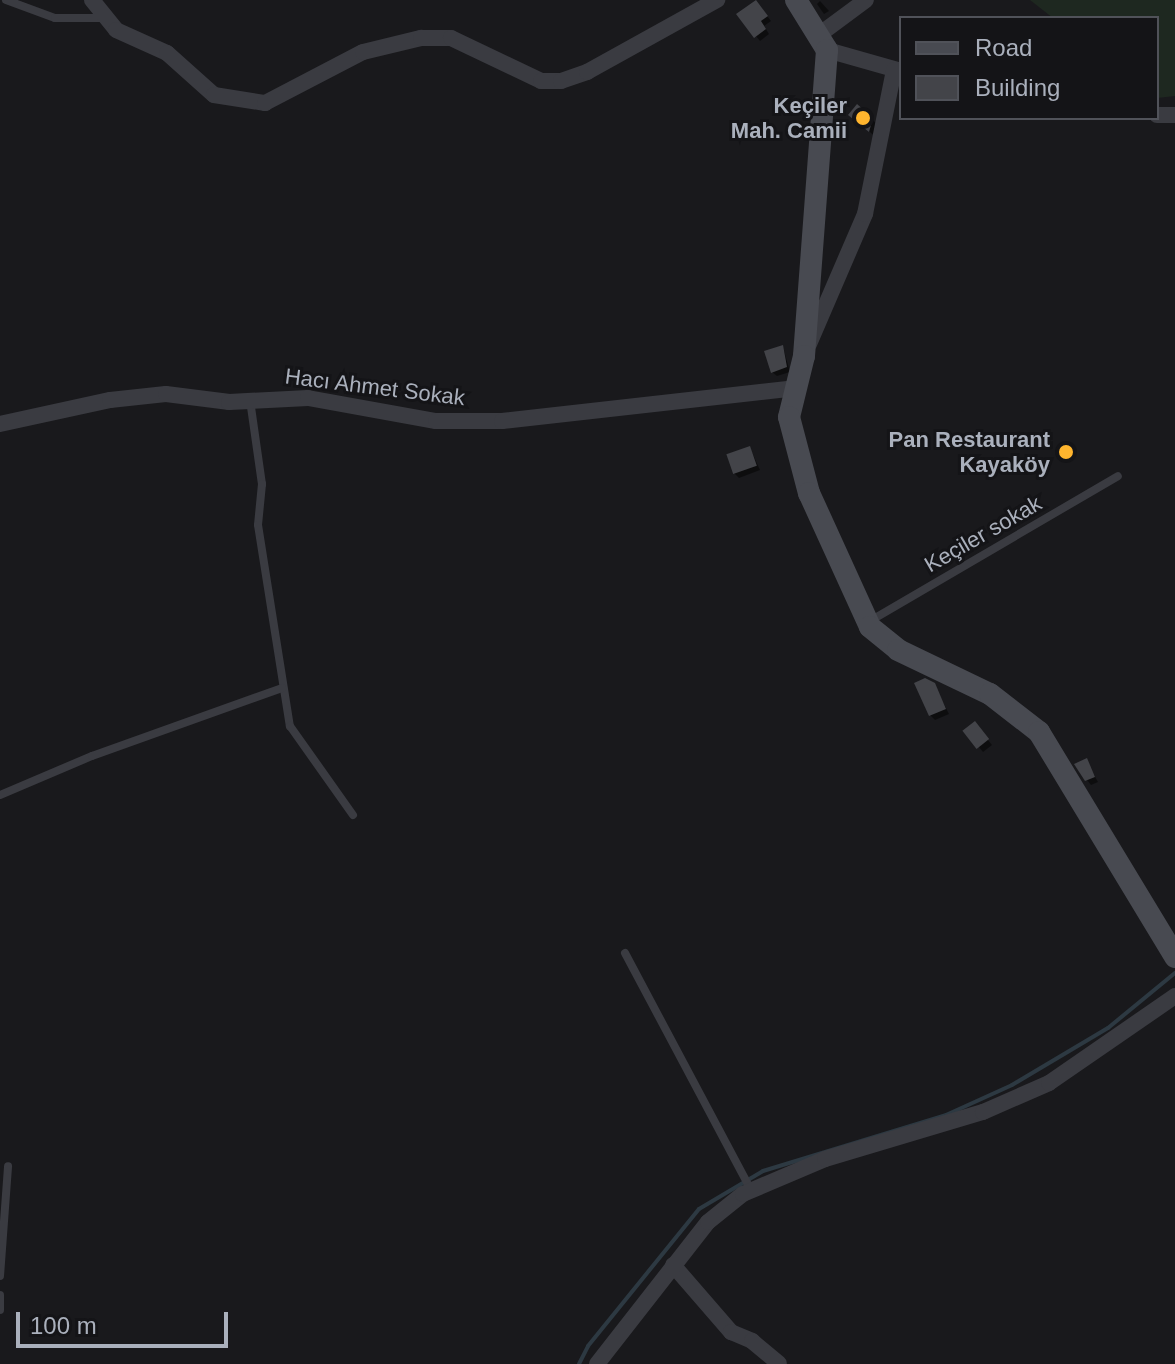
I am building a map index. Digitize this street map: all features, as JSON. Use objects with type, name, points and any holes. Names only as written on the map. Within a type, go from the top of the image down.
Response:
[{"type":"street","points":[[92,0],[103,18],[116,30],[167,53],[214,95],[265,103],[363,52],[421,38],[451,38],[541,81],[561,81],[587,72],[717,0]]},
{"type":"street","points":[[796,0],[821,43],[804,356]]},
{"type":"street","points":[[821,43],[866,0]]},
{"type":"street","points":[[821,43],[898,70],[865,214],[804,356],[794,388],[789,417],[809,493],[867,623],[898,650],[990,694],[1039,732],[1172,946]]},
{"type":"street","name":"Hacı Ahmet Sokak","points":[[0,424],[110,400],[166,394],[250,400],[308,398],[436,421],[502,421],[794,388]]},
{"type":"street","points":[[597,1364],[708,1222],[751,1190],[794,1170],[983,1112],[1036,1089],[1119,1039],[1175,996]]},
{"type":"street","points":[[673,1265],[731,1332],[779,1364]]},
{"type":"lane","points":[[6,0],[55,18],[103,18]]},
{"type":"lane","points":[[250,400],[262,484],[258,525],[290,726],[353,815]]},
{"type":"lane","name":"Keçiler sokak","points":[[867,623],[1118,476]]},
{"type":"lane","points":[[0,795],[282,688]]},
{"type":"lane","points":[[625,953],[751,1190]]},
{"type":"lane","points":[[0,1276],[8,1166]]},
{"type":"lane","points":[[0,1295],[0,1310]]},
{"type":"shaded area","points":[[1030,0],[1175,0],[1175,96],[1159,98],[1159,16],[1050,16]]},
{"type":"building","points":[[756,0],[768,16],[761,21],[766,29],[754,38],[736,14]]},
{"type":"building","name":"Keçiler Mah. Camii","points":[[857,104],[873,118],[869,132],[848,115]]},
{"type":"building","points":[[783,345],[787,367],[771,373],[764,351]]},
{"type":"building","points":[[750,446],[757,466],[733,474],[726,454]]},
{"type":"building","points":[[925,678],[935,683],[946,709],[929,716],[914,683]]},
{"type":"building","points":[[975,721],[989,739],[977,749],[962,731]]},
{"type":"building","points":[[1087,758],[1095,777],[1085,781],[1074,764]]},
{"type":"waterway","points":[[579,1364],[588,1346],[699,1209],[763,1171],[946,1115],[1012,1085],[1108,1028],[1175,973]]},
{"type":"place","name":"Keçiler Mah. Camii","points":[[863,118]]},
{"type":"place","name":"Pan Restaurant Kayaköy","points":[[1066,452]]}]
